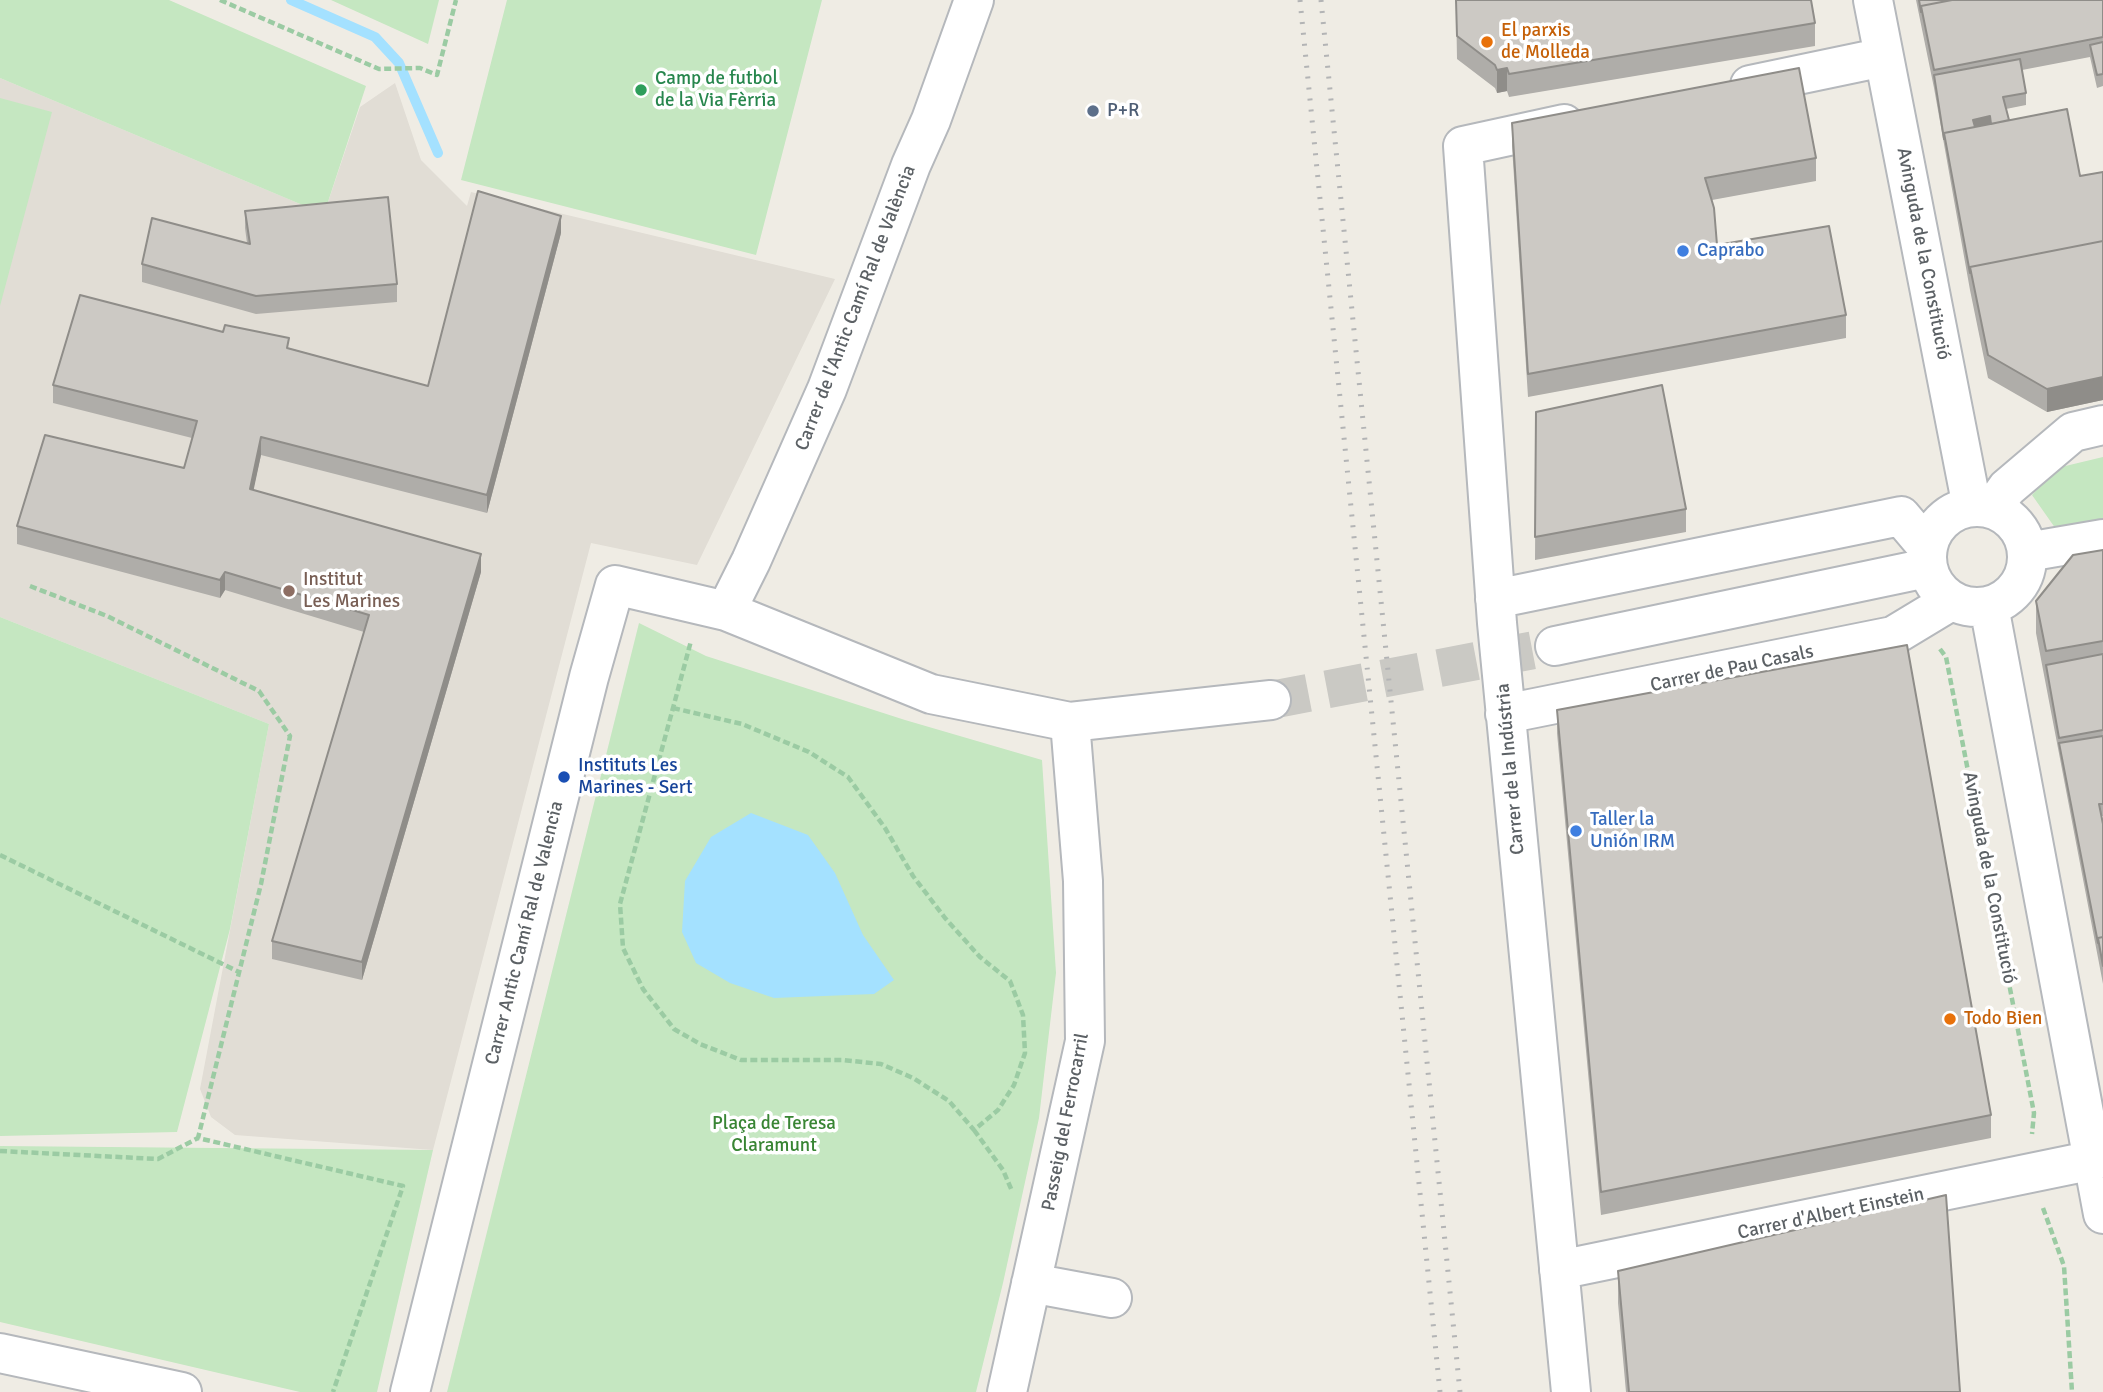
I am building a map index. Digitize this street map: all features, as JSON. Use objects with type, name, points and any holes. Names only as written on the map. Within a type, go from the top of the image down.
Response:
[{"type":"street","name":"Carrer de l'Antic Camí Ral de València","points":[[713,608],[751,561],[827,389],[911,165],[931,120],[974,0]]},
{"type":"street","name":"Avinguda de la Constitució","points":[[1873,0],[1982,508]]},
{"type":"street","points":[[1717,92],[1884,57]]},
{"type":"street","name":"Carrer de la Indústria","points":[[1572,1392],[1505,714],[1463,146],[1598,117]]},
{"type":"street","points":[[1928,558],[1936,527],[1951,514],[1982,508],[2073,432],[2103,425]]},
{"type":"street","points":[[1495,599],[1902,516],[1928,558],[1937,589],[1951,601],[1971,607],[1989,606],[2006,599],[2019,585],[2025,572],[2027,552],[2023,535],[2006,516],[1982,508]]},
{"type":"street","points":[[2027,552],[2103,539]]},
{"type":"street","points":[[1555,646],[1928,558]]},
{"type":"street","name":"Carrer Antic Camí Ral de Valencia","points":[[410,1392],[589,677],[615,585],[713,608]]},
{"type":"street","name":"Carrer de Pau Casals","points":[[1505,714],[1893,636],[1951,601]]},
{"type":"street","points":[[1989,606],[2099,1159],[2103,1214]]},
{"type":"street","points":[[713,608],[931,695],[1070,722],[1271,699]]},
{"type":"street","name":"Passeig del Ferrocarril","points":[[1007,1392],[1086,1041],[1083,881],[1070,722]]},
{"type":"street","name":"Carrer d'Albert Einstein","points":[[1559,1270],[2099,1159]]},
{"type":"street","points":[[1031,1283],[1112,1298]]},
{"type":"street","points":[[0,1353],[182,1392]]},
{"type":"path","points":[[219,0],[379,69],[420,68],[437,75],[456,0]]},
{"type":"path","points":[[30,586],[107,616],[259,691],[290,736],[261,884],[198,1138]]},
{"type":"path","points":[[713,608],[673,708],[620,904],[623,948],[643,989],[674,1029],[700,1044],[741,1060],[843,1060],[881,1064],[913,1078],[949,1101],[974,1130],[1003,1170],[1014,1197]]},
{"type":"path","name":"Avinguda de la Constitució","points":[[1918,620],[1946,657],[2034,1113],[2031,1157],[2033,1172],[2038,1195],[2064,1266],[2072,1392]]},
{"type":"path","points":[[673,708],[742,724],[809,752],[848,777],[885,828],[913,876],[945,918],[980,957],[1010,981],[1023,1015],[1025,1053],[1014,1085],[998,1110],[974,1130]]},
{"type":"path","points":[[0,855],[239,972]]},
{"type":"path","points":[[0,1152],[159,1158],[198,1138],[403,1186],[334,1392]]},
{"type":"shaded area","name":"Institut Les Marines","points":[[0,78],[324,214],[360,107],[395,83],[421,160],[467,206],[471,192],[835,279],[697,565],[591,543],[433,1150],[235,1135],[211,1117],[200,1089],[269,724],[0,617]]},
{"type":"green space","points":[[0,0],[169,0],[366,86],[324,214],[0,78]]},
{"type":"green space","points":[[331,0],[439,0],[428,44]]},
{"type":"green space","name":"Camp de futbol de la Via Fèrria","points":[[507,0],[822,0],[756,255],[461,180]]},
{"type":"green space","points":[[0,98],[52,112],[0,306]]},
{"type":"green space","points":[[2103,457],[2103,524],[2058,532],[2032,495],[2057,468]]},
{"type":"green space","points":[[0,617],[269,724],[230,929],[177,1132],[0,1136]]},
{"type":"green space","name":"Plaça de Teresa Claramunt","points":[[639,623],[706,656],[905,720],[1042,760],[1056,973],[1039,1118],[976,1392],[447,1392]]},
{"type":"green space","points":[[0,1146],[433,1150],[377,1392],[300,1392],[0,1322]]},
{"type":"water","points":[[751,813],[808,835],[835,873],[863,935],[894,980],[874,994],[774,998],[730,983],[696,963],[682,932],[685,881],[711,837]]},
{"type":"building","points":[[1456,0],[1811,0],[1815,23],[1509,74],[1507,68],[1497,70],[1495,65],[1457,36]]},
{"type":"building","points":[[1919,0],[1952,0],[1921,6],[1921,12]]},
{"type":"building","points":[[1952,0],[2103,0],[2103,37],[1934,70],[1921,6]]},
{"type":"building","points":[[2103,42],[2103,74],[2097,75],[2090,45]]},
{"type":"building","points":[[2020,59],[2026,93],[2003,97],[2009,120],[1991,124],[1990,116],[1973,120],[1975,127],[1944,133],[1944,139],[1934,75]]},
{"type":"building","points":[[1799,68],[1816,158],[1705,178],[1714,208],[1717,245],[1829,226],[1846,315],[1528,374],[1512,123]]},
{"type":"building","points":[[2067,109],[2080,176],[2103,172],[2103,241],[1970,267],[1970,273],[1944,133]]},
{"type":"building","points":[[478,191],[561,216],[487,495],[261,437],[250,489],[481,554],[362,962],[272,941],[369,615],[225,572],[220,580],[17,526],[45,435],[184,468],[197,421],[53,385],[80,295],[223,332],[225,325],[289,338],[287,348],[428,386]]},
{"type":"building","points":[[388,197],[397,284],[256,296],[142,264],[152,218],[250,244],[245,211]]},
{"type":"building","points":[[2103,241],[2103,377],[2047,389],[1988,355],[1970,267]]},
{"type":"building","points":[[1662,385],[1686,509],[1535,537],[1536,412]]},
{"type":"building","points":[[2103,550],[2103,641],[2046,651],[2036,601],[2073,555]]},
{"type":"building","points":[[1907,645],[1991,1115],[1601,1192],[1557,710]]},
{"type":"building","points":[[2103,654],[2103,730],[2059,738],[2046,665]]},
{"type":"building","points":[[2103,736],[2103,804],[2099,804],[2103,824],[2103,937],[2098,938],[2098,943],[2059,743]]},
{"type":"building","points":[[2103,937],[2103,966],[2098,938]]},
{"type":"building","points":[[1946,1195],[1960,1392],[1629,1392],[1618,1271]]},
{"type":"waterway","points":[[291,0],[375,37],[399,63],[438,153]]},
{"type":"tunnel","points":[[1271,700],[1555,646]]},
{"type":"railway","points":[[1300,0],[1440,1392]]},
{"type":"railway","points":[[1321,0],[1460,1392]]},
{"type":"place","name":"El parxis de Molleda","points":[[1487,42]]},
{"type":"place","name":"Camp de futbol de la Via Fèrria","points":[[641,90]]},
{"type":"place","name":"P+R","points":[[1093,111]]},
{"type":"place","name":"Caprabo","points":[[1683,251]]},
{"type":"place","name":"Institut Les Marines","points":[[289,591]]},
{"type":"place","name":"Instituts Les Marines - Sert","points":[[564,777]]},
{"type":"place","name":"Taller la Unión IRM","points":[[1576,831]]},
{"type":"place","name":"Todo Bien","points":[[1950,1019]]}]
